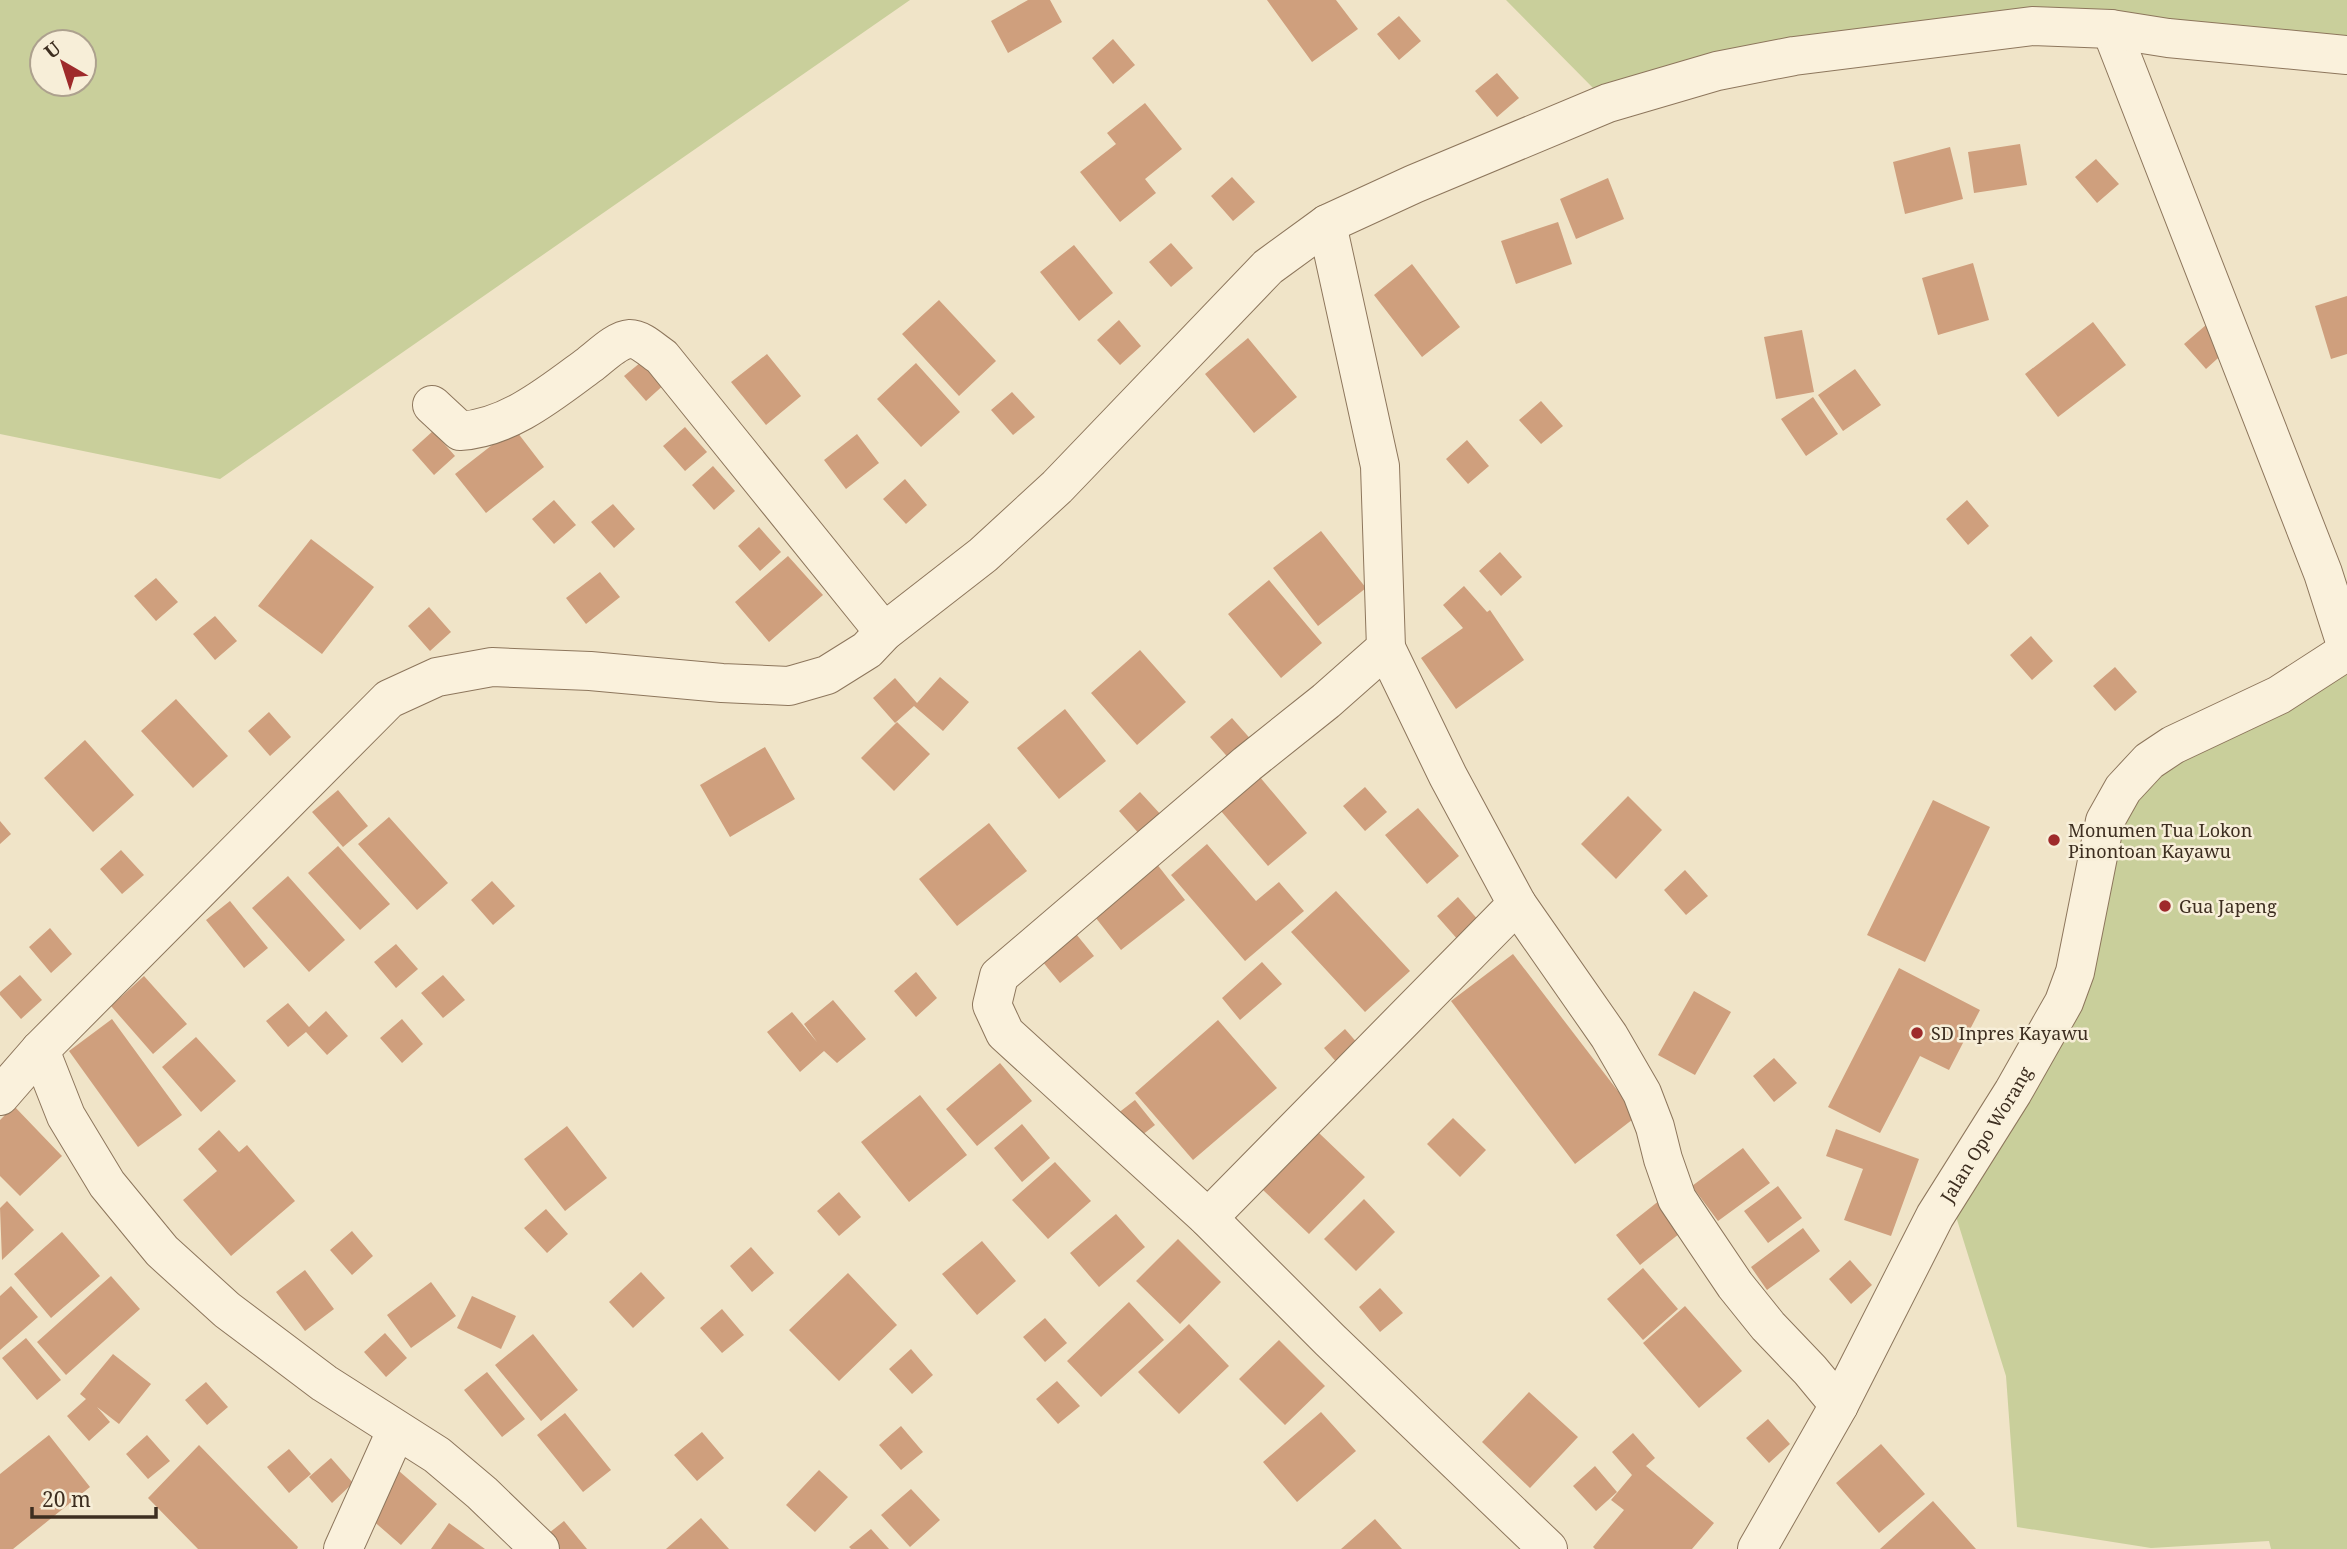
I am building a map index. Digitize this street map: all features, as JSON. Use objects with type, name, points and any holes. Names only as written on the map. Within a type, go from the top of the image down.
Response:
[{"type":"street","points":[[0,1096],[40,1050],[389,699],[437,677],[492,667],[590,671],[789,686],[827,675],[867,650],[884,632],[983,555],[1058,487],[1268,267],[1327,225],[1414,184],[1608,103],[1717,71],[1794,56],[2032,26],[2111,29],[2168,38],[2347,55]]},
{"type":"street","points":[[2111,29],[2323,573],[2347,649]]},
{"type":"street","points":[[1327,225],[1380,466],[1385,648],[1448,776],[1517,904],[1609,1036],[1642,1093],[1677,1199],[1743,1295],[1839,1405]]},
{"type":"street","points":[[432,405],[460,431],[478,430],[512,417],[622,341],[633,339],[662,357],[884,632]]},
{"type":"street","points":[[1385,648],[1326,701],[1247,764],[999,976],[992,1005],[1005,1032],[1208,1218],[1330,1340],[1548,1549]]},
{"type":"street","name":"Jalan Opo Worang","points":[[1758,1548],[1839,1405],[1935,1216],[2013,1092],[2064,1002],[2075,972],[2105,821],[2123,789],[2149,761],[2173,745],[2279,695],[2347,649]]},
{"type":"street","points":[[1208,1218],[1517,904]]},
{"type":"street","points":[[40,1050],[66,1116],[107,1184],[162,1251],[227,1310],[324,1383],[437,1455],[482,1493],[540,1549]]},
{"type":"street","points":[[343,1549],[396,1431]]},
{"type":"green space","points":[[0,0],[910,0],[220,479],[0,434]]},
{"type":"green space","points":[[1506,0],[2347,0],[2347,41],[2168,24],[1598,93]]},
{"type":"green space","points":[[2347,658],[2347,1549],[2271,1549],[2269,1541],[2151,1548],[2017,1527],[2006,1376],[1953,1207],[2073,1027],[2116,818],[2178,751]]},
{"type":"building","points":[[1028,0],[1050,0],[1062,22],[1008,53],[991,21]]},
{"type":"building","points":[[1267,0],[1336,0],[1358,29],[1312,62]]},
{"type":"building","points":[[1399,16],[1421,41],[1399,60],[1377,34]]},
{"type":"building","points":[[1113,39],[1135,65],[1113,84],[1092,58]]},
{"type":"building","points":[[1497,73],[1519,98],[1497,117],[1475,91]]},
{"type":"building","points":[[1145,103],[1182,149],[1145,179],[1156,193],[1120,222],[1080,172],[1116,144],[1107,133]]},
{"type":"building","points":[[2020,144],[2027,185],[1974,193],[1968,152]]},
{"type":"building","points":[[1950,147],[1963,199],[1905,214],[1893,162]]},
{"type":"building","points":[[2096,159],[2119,184],[2097,203],[2075,177]]},
{"type":"building","points":[[1232,177],[1255,202],[1233,221],[1211,196]]},
{"type":"building","points":[[1608,178],[1624,219],[1576,239],[1560,199]]},
{"type":"building","points":[[1558,222],[1572,264],[1516,284],[1501,241]]},
{"type":"building","points":[[1171,243],[1193,268],[1171,287],[1149,262]]},
{"type":"building","points":[[1074,245],[1113,293],[1079,321],[1040,272]]},
{"type":"building","points":[[1973,263],[1989,320],[1938,335],[1922,278]]},
{"type":"building","points":[[1412,264],[1460,327],[1422,357],[1374,295]]},
{"type":"building","points":[[2347,296],[2347,354],[2331,359],[2315,306]]},
{"type":"building","points":[[939,300],[996,361],[959,396],[902,334]]},
{"type":"building","points":[[1119,320],[1141,346],[1120,365],[1097,340]]},
{"type":"building","points":[[2093,322],[2126,365],[2058,417],[2025,374]]},
{"type":"building","points":[[2206,325],[2228,349],[2206,369],[2184,344]]},
{"type":"building","points":[[1802,330],[1814,392],[1776,399],[1764,337]]},
{"type":"building","points":[[1248,338],[1297,397],[1254,433],[1205,374]]},
{"type":"building","points":[[767,354],[801,396],[766,425],[731,382]]},
{"type":"building","points":[[646,358],[667,382],[646,401],[624,376]]},
{"type":"building","points":[[916,363],[960,412],[921,447],[877,399]]},
{"type":"building","points":[[1855,369],[1881,405],[1843,431],[1818,395]]},
{"type":"building","points":[[1012,392],[1035,417],[1013,435],[991,410]]},
{"type":"building","points":[[1813,397],[1838,434],[1806,456],[1781,419]]},
{"type":"building","points":[[1541,401],[1563,426],[1541,444],[1519,420]]},
{"type":"building","points":[[685,427],[707,452],[685,471],[663,446]]},
{"type":"building","points":[[514,428],[544,467],[486,513],[455,474]]},
{"type":"building","points":[[433,431],[455,456],[434,475],[412,450]]},
{"type":"building","points":[[857,434],[879,463],[846,489],[824,460]]},
{"type":"building","points":[[1467,440],[1489,466],[1468,484],[1446,459]]},
{"type":"building","points":[[713,466],[735,491],[714,510],[692,485]]},
{"type":"building","points":[[905,479],[927,505],[906,524],[883,499]]},
{"type":"building","points":[[554,500],[576,525],[554,544],[532,519]]},
{"type":"building","points":[[1967,500],[1989,526],[1968,545],[1946,519]]},
{"type":"building","points":[[613,504],[635,529],[614,548],[591,522]]},
{"type":"building","points":[[759,527],[781,552],[760,571],[738,546]]},
{"type":"building","points":[[1321,531],[1366,588],[1318,626],[1273,568]]},
{"type":"building","points":[[311,539],[374,587],[322,654],[258,606]]},
{"type":"building","points":[[1500,552],[1522,577],[1501,596],[1479,571]]},
{"type":"building","points":[[788,556],[823,595],[769,642],[735,602]]},
{"type":"building","points":[[600,572],[620,597],[586,624],[566,598]]},
{"type":"building","points":[[156,578],[178,602],[156,621],[134,596]]},
{"type":"building","points":[[1269,580],[1322,643],[1281,678],[1228,614]]},
{"type":"building","points":[[1464,586],[1487,612],[1490,610],[1524,660],[1456,709],[1421,658],[1463,628],[1443,605]]},
{"type":"building","points":[[429,607],[451,632],[430,651],[408,626]]},
{"type":"building","points":[[215,616],[237,641],[215,660],[193,634]]},
{"type":"building","points":[[2031,636],[2053,661],[2032,680],[2010,655]]},
{"type":"building","points":[[1140,650],[1186,702],[1137,745],[1091,693]]},
{"type":"building","points":[[2115,667],[2137,692],[2115,711],[2093,686]]},
{"type":"building","points":[[940,677],[969,702],[943,731],[914,706],[895,723],[873,698],[895,678],[917,703]]},
{"type":"building","points":[[176,699],[228,756],[193,788],[141,731]]},
{"type":"building","points":[[1065,709],[1106,761],[1059,799],[1017,748]]},
{"type":"building","points":[[269,712],[291,737],[270,756],[248,731]]},
{"type":"building","points":[[1232,718],[1254,743],[1232,762],[1210,737]]},
{"type":"building","points":[[897,722],[930,754],[894,791],[861,758]]},
{"type":"building","points":[[85,740],[134,795],[93,832],[44,778]]},
{"type":"building","points":[[765,747],[795,799],[730,837],[700,785]]},
{"type":"building","points":[[1254,770],[1307,833],[1268,866],[1215,804]]},
{"type":"building","points":[[1365,787],[1387,812],[1365,831],[1343,806]]},
{"type":"building","points":[[338,790],[368,826],[343,847],[312,812]]},
{"type":"building","points":[[1140,792],[1163,817],[1141,836],[1119,811]]},
{"type":"building","points":[[1628,796],[1662,830],[1616,879],[1581,844]]},
{"type":"building","points":[[1933,800],[1990,827],[1925,962],[1867,935]]},
{"type":"building","points":[[1418,808],[1459,856],[1427,884],[1385,835]]},
{"type":"building","points":[[389,817],[448,883],[417,910],[358,844]]},
{"type":"building","points":[[0,821],[11,834],[0,844]]},
{"type":"building","points":[[989,823],[1027,871],[957,926],[919,879]]},
{"type":"building","points":[[1207,844],[1256,901],[1279,882],[1304,911],[1245,961],[1171,875]]},
{"type":"building","points":[[338,846],[390,904],[360,930],[308,873]]},
{"type":"building","points":[[121,850],[144,875],[122,894],[100,869]]},
{"type":"building","points":[[1156,863],[1185,900],[1121,950],[1092,913]]},
{"type":"building","points":[[1685,870],[1708,896],[1686,915],[1664,890]]},
{"type":"building","points":[[288,876],[345,940],[309,972],[252,908]]},
{"type":"building","points":[[492,881],[515,906],[493,925],[471,900]]},
{"type":"building","points":[[1336,891],[1410,971],[1365,1012],[1291,932]]},
{"type":"building","points":[[1458,897],[1480,922],[1459,941],[1437,916]]},
{"type":"building","points":[[230,901],[268,948],[244,968],[206,920]]},
{"type":"building","points":[[50,928],[72,954],[51,973],[29,947]]},
{"type":"building","points":[[1072,929],[1094,956],[1060,983],[1038,956]]},
{"type":"building","points":[[396,944],[418,969],[396,988],[374,962]]},
{"type":"building","points":[[1513,954],[1637,1116],[1575,1164],[1451,1001]]},
{"type":"building","points":[[1262,962],[1282,984],[1240,1020],[1222,998]]},
{"type":"building","name":"SD Inpres Kayawu","points":[[1899,968],[1980,1010],[1949,1070],[1920,1056],[1880,1133],[1828,1107]]},
{"type":"building","points":[[916,972],[937,998],[916,1017],[894,991]]},
{"type":"building","points":[[20,975],[42,1000],[21,1019],[0,995],[0,992]]},
{"type":"building","points":[[443,975],[465,1000],[443,1018],[421,993]]},
{"type":"building","points":[[144,976],[187,1024],[153,1054],[111,1006]]},
{"type":"building","points":[[1694,991],[1731,1012],[1695,1075],[1658,1055]]},
{"type":"building","points":[[833,1000],[866,1039],[837,1063],[824,1051],[800,1072],[767,1032],[792,1012],[817,1042],[804,1024]]},
{"type":"building","points":[[288,1003],[309,1027],[326,1011],[348,1036],[327,1055],[306,1032],[288,1047],[266,1021]]},
{"type":"building","points":[[112,1019],[182,1115],[138,1147],[69,1051]]},
{"type":"building","points":[[402,1019],[423,1044],[402,1063],[380,1038]]},
{"type":"building","points":[[1218,1020],[1277,1088],[1193,1160],[1135,1093]]},
{"type":"building","points":[[1345,1029],[1367,1054],[1346,1073],[1324,1048]]},
{"type":"building","points":[[196,1037],[236,1081],[201,1112],[162,1067]]},
{"type":"building","points":[[1774,1058],[1797,1083],[1774,1102],[1753,1076]]},
{"type":"building","points":[[1000,1063],[1032,1101],[977,1146],[946,1109]]},
{"type":"building","points":[[920,1095],[967,1155],[909,1202],[861,1142]]},
{"type":"building","points":[[1135,1100],[1155,1125],[1137,1139],[1117,1114]]},
{"type":"building","points":[[14,1106],[62,1156],[20,1196],[0,1176],[0,1120]]},
{"type":"building","points":[[1453,1118],[1486,1150],[1460,1177],[1427,1144]]},
{"type":"building","points":[[1022,1124],[1050,1158],[1022,1182],[994,1148]]},
{"type":"building","points":[[567,1126],[607,1178],[565,1211],[524,1159]]},
{"type":"building","points":[[1836,1129],[1919,1159],[1891,1236],[1844,1220],[1863,1169],[1826,1156]]},
{"type":"building","points":[[219,1130],[239,1152],[247,1145],[295,1201],[231,1256],[183,1200],[217,1171],[198,1149]]},
{"type":"building","points":[[1319,1133],[1365,1177],[1309,1234],[1263,1190]]},
{"type":"building","points":[[1743,1148],[1770,1183],[1718,1221],[1692,1186]]},
{"type":"building","points":[[1055,1162],[1091,1201],[1048,1239],[1012,1200]]},
{"type":"building","points":[[1778,1186],[1802,1218],[1768,1243],[1744,1211]]},
{"type":"building","points":[[839,1192],[861,1217],[839,1236],[817,1211]]},
{"type":"building","points":[[1364,1199],[1395,1232],[1356,1271],[1324,1239]]},
{"type":"building","points":[[1660,1200],[1684,1230],[1640,1265],[1616,1235]]},
{"type":"building","points":[[7,1201],[34,1230],[2,1260],[0,1208]]},
{"type":"building","points":[[546,1209],[568,1234],[547,1253],[524,1228]]},
{"type":"building","points":[[1116,1214],[1145,1247],[1099,1287],[1070,1253]]},
{"type":"building","points":[[1803,1228],[1820,1251],[1767,1290],[1751,1267]]},
{"type":"building","points":[[352,1231],[373,1256],[352,1275],[330,1250]]},
{"type":"building","points":[[62,1232],[100,1276],[51,1318],[14,1274]]},
{"type":"building","points":[[1178,1239],[1221,1282],[1180,1324],[1136,1281]]},
{"type":"building","points":[[982,1241],[1016,1281],[977,1315],[942,1274]]},
{"type":"building","points":[[751,1247],[774,1273],[752,1292],[730,1266]]},
{"type":"building","points":[[1850,1260],[1872,1285],[1851,1304],[1829,1279]]},
{"type":"building","points":[[1643,1268],[1678,1309],[1643,1340],[1607,1299]]},
{"type":"building","points":[[305,1270],[334,1309],[305,1331],[276,1292]]},
{"type":"building","points":[[641,1272],[665,1298],[633,1328],[609,1302]]},
{"type":"building","points":[[848,1273],[897,1325],[839,1381],[789,1330]]},
{"type":"building","points":[[111,1276],[140,1309],[66,1375],[37,1342]]},
{"type":"building","points":[[431,1282],[456,1316],[411,1348],[387,1315]]},
{"type":"building","points":[[11,1286],[38,1317],[0,1350],[0,1296]]},
{"type":"building","points":[[1380,1288],[1403,1313],[1380,1332],[1359,1307]]},
{"type":"building","points":[[472,1296],[516,1316],[501,1349],[457,1328]]},
{"type":"building","points":[[1129,1302],[1164,1340],[1101,1397],[1067,1361]]},
{"type":"building","points":[[1685,1306],[1742,1371],[1699,1408],[1643,1343]]},
{"type":"building","points":[[722,1309],[744,1335],[722,1353],[700,1328]]},
{"type":"building","points":[[1045,1318],[1067,1343],[1045,1362],[1023,1337]]},
{"type":"building","points":[[1189,1324],[1229,1366],[1179,1414],[1138,1372]]},
{"type":"building","points":[[385,1333],[407,1358],[386,1377],[364,1352]]},
{"type":"building","points":[[533,1334],[578,1390],[541,1421],[495,1365]]},
{"type":"building","points":[[26,1338],[61,1380],[37,1400],[2,1358]]},
{"type":"building","points":[[1279,1340],[1325,1386],[1285,1425],[1239,1379]]},
{"type":"building","points":[[911,1349],[933,1375],[912,1394],[889,1369]]},
{"type":"building","points":[[113,1354],[151,1384],[119,1424],[97,1407],[110,1422],[89,1441],[67,1416],[86,1399],[80,1394]]},
{"type":"building","points":[[487,1372],[525,1419],[502,1437],[464,1390]]},
{"type":"building","points":[[1057,1381],[1080,1406],[1058,1424],[1036,1399]]},
{"type":"building","points":[[206,1382],[228,1407],[207,1425],[185,1400]]},
{"type":"building","points":[[1529,1392],[1578,1437],[1530,1488],[1482,1442]]},
{"type":"building","points":[[1321,1412],[1356,1451],[1297,1502],[1263,1462]]},
{"type":"building","points":[[565,1413],[611,1470],[583,1492],[537,1435]]},
{"type":"building","points":[[1768,1419],[1790,1444],[1769,1463],[1746,1438]]},
{"type":"building","points":[[901,1426],[923,1452],[901,1470],[879,1445]]},
{"type":"building","points":[[702,1432],[724,1458],[697,1481],[674,1455]]},
{"type":"building","points":[[1633,1433],[1655,1458],[1646,1466],[1714,1523],[1692,1549],[1593,1547],[1624,1510],[1611,1500],[1632,1475],[1612,1452]]},
{"type":"building","points":[[49,1435],[90,1487],[13,1549],[0,1549],[0,1474]]},
{"type":"building","points":[[147,1435],[170,1461],[148,1479],[126,1454]]},
{"type":"building","points":[[1881,1444],[1925,1494],[1879,1533],[1836,1483]]},
{"type":"building","points":[[199,1445],[297,1549],[198,1549],[148,1498]]},
{"type":"building","points":[[289,1449],[311,1474],[289,1493],[267,1467]]},
{"type":"building","points":[[331,1458],[353,1483],[332,1503],[309,1477]]},
{"type":"building","points":[[1595,1466],[1617,1492],[1596,1511],[1573,1486]]},
{"type":"building","points":[[819,1470],[848,1497],[815,1532],[786,1505]]},
{"type":"building","points":[[399,1471],[437,1504],[401,1545],[363,1512]]},
{"type":"building","points":[[911,1489],[940,1520],[910,1547],[881,1515]]},
{"type":"building","points":[[1933,1501],[1976,1549],[1880,1549]]},
{"type":"building","points":[[701,1518],[729,1549],[666,1549]]},
{"type":"building","points":[[1375,1519],[1402,1549],[1341,1549]]},
{"type":"building","points":[[564,1521],[587,1549],[553,1549],[544,1537]]},
{"type":"building","points":[[449,1523],[485,1549],[431,1549]]},
{"type":"building","points":[[871,1529],[889,1549],[849,1547]]},
{"type":"place","name":"Monumen Tua Lokon Pinontoan Kayawu","points":[[2054,840]]},
{"type":"place","name":"Gua Japeng","points":[[2165,906]]},
{"type":"place","name":"SD Inpres Kayawu","points":[[1917,1033]]}]
